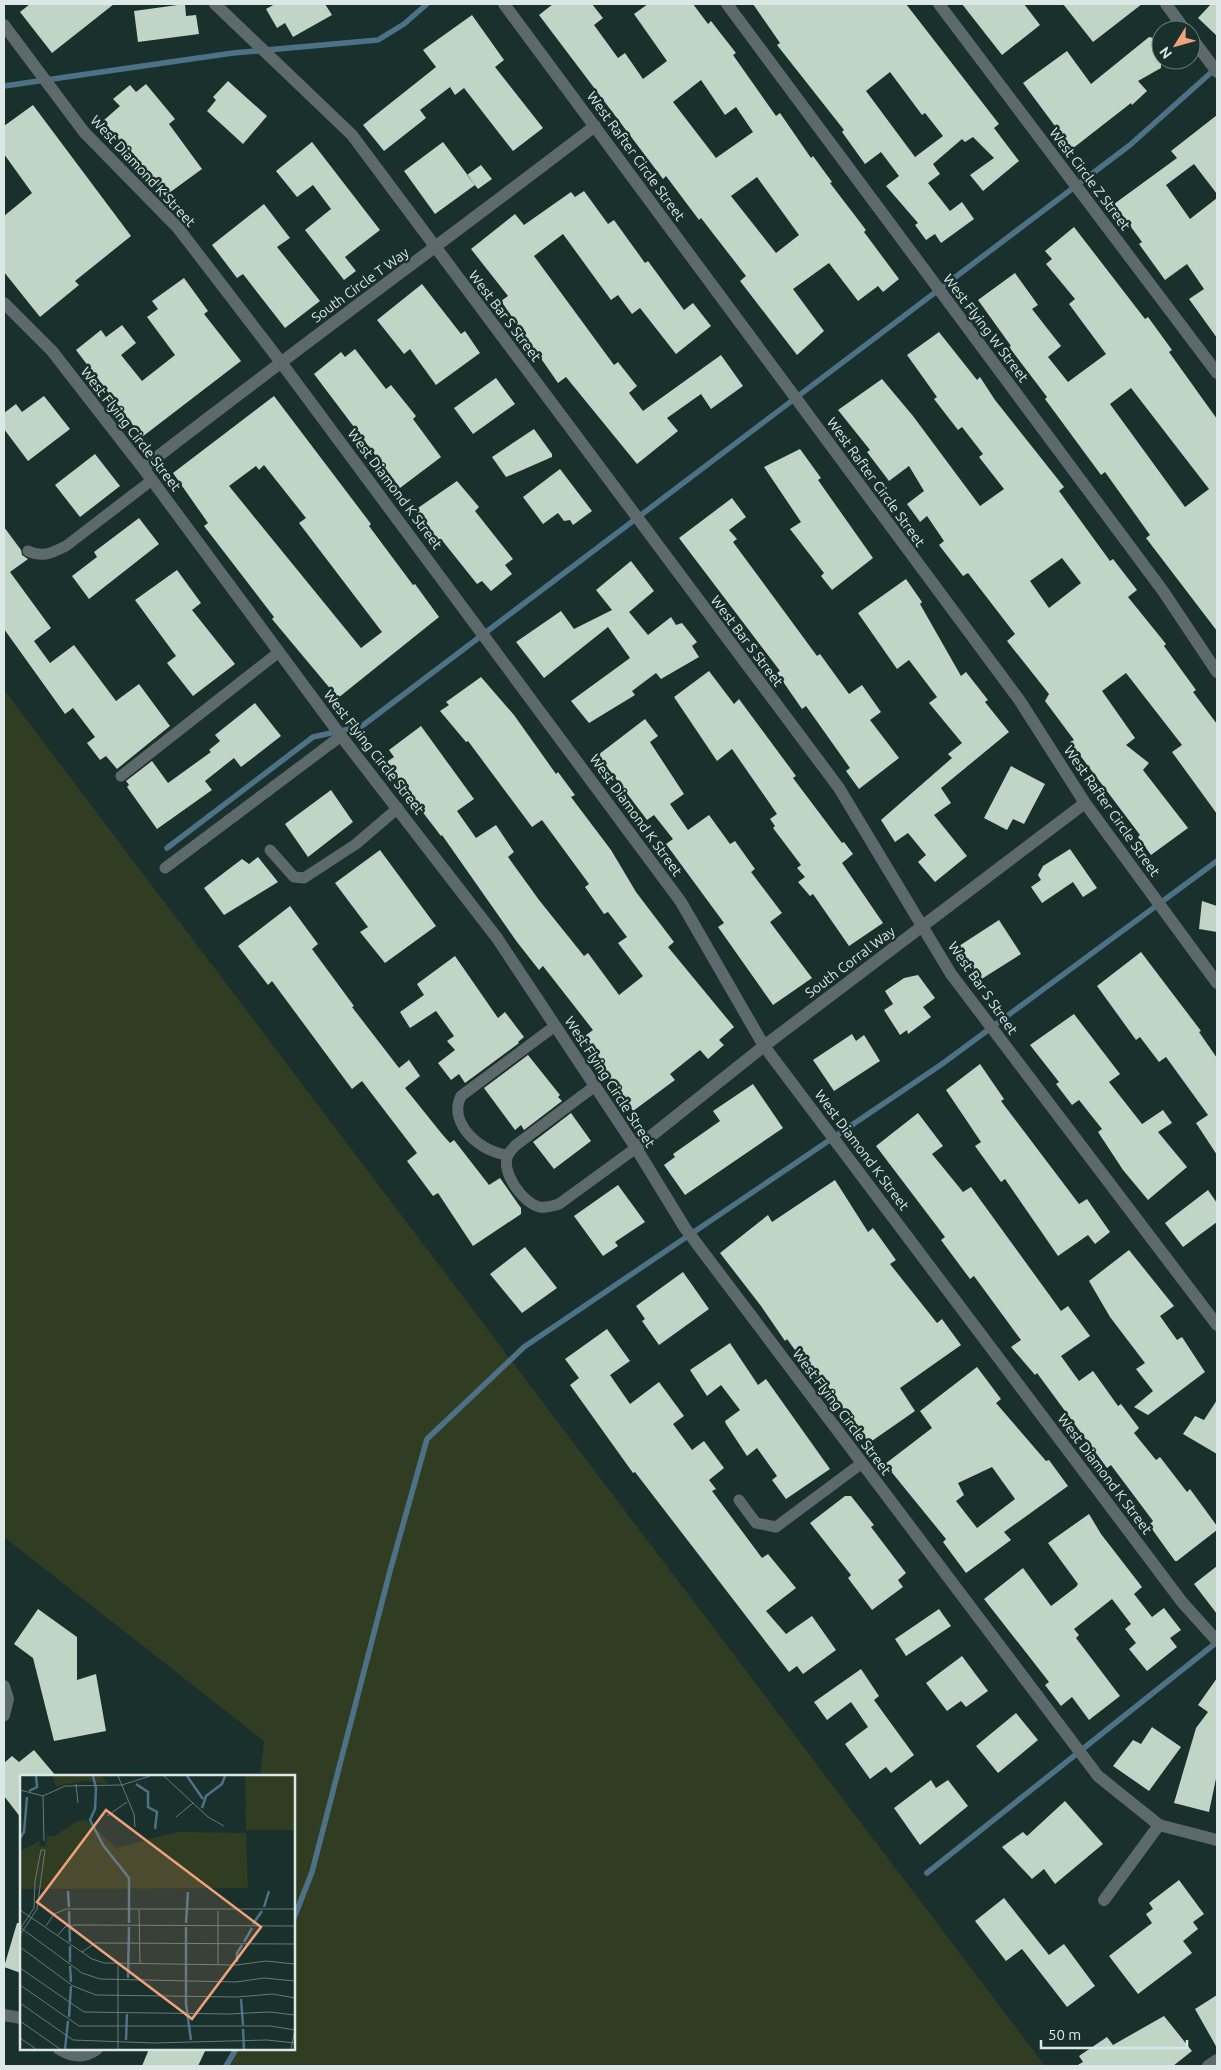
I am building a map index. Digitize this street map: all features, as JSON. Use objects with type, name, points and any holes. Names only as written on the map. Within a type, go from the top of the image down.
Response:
[{"type":"street","name":"West Bar S Street","points":[[215,4],[352,135],[839,788],[951,974],[1217,1325]]},
{"type":"street","name":"West Rafter Circle Street","points":[[504,4],[1020,702],[1085,803],[1217,982]]},
{"type":"street","name":"West Flying W Street","points":[[727,4],[1163,590],[1217,672]]},
{"type":"street","name":"West Circle Z Street","points":[[939,4],[1217,373]]},
{"type":"street","points":[[1166,4],[1178,20]]},
{"type":"street","name":"West Diamond K Street","points":[[4,25],[84,132],[178,228],[280,361],[680,902],[764,1046],[1182,1602],[1217,1641]]},
{"type":"street","points":[[1201,50],[1217,72]]},
{"type":"street","name":"South Circle T Way","points":[[143,468],[280,361],[436,248],[595,126]]},
{"type":"street","name":"West Flying Circle Street","points":[[4,303],[52,351],[143,468],[341,736],[497,938],[636,1148],[685,1228],[1098,1776],[1160,1825],[1217,1840]]},
{"type":"street","name":"South Corral Way","points":[[636,1148],[764,1046],[1085,803]]},
{"type":"street","points":[[4,1686],[8,1700],[4,1715]]},
{"type":"street","points":[[1104,1900],[1160,1825]]},
{"type":"street","points":[[4,2015],[20,2018]]},
{"type":"street","points":[[61,2050],[78,2056],[96,2050]]},
{"type":"street","points":[[1208,2066],[1217,2060]]},
{"type":"lane","points":[[28,550],[38,555],[50,554],[66,546],[152,480]]},
{"type":"lane","points":[[121,776],[279,652]]},
{"type":"lane","points":[[165,868],[341,736]]},
{"type":"lane","points":[[270,850],[294,877],[304,878],[356,844],[398,808]]},
{"type":"lane","points":[[508,1155],[490,1152],[480,1146],[459,1119],[457,1104],[462,1096],[556,1026]]},
{"type":"lane","points":[[594,1086],[516,1145],[508,1155],[507,1170],[523,1195],[528,1201],[538,1207],[549,1207],[559,1204],[636,1148]]},
{"type":"lane","points":[[739,1500],[756,1523],[776,1527],[862,1463]]},
{"type":"green space","points":[[4,690],[1045,2066],[230,2066],[232,2050],[295,2050],[295,1775],[260,1775],[264,1741],[4,1537]]},
{"type":"building","points":[[30,4],[114,4],[52,53],[20,12]]},
{"type":"building","points":[[185,4],[186,16],[196,15],[199,34],[138,42],[134,11]]},
{"type":"building","points":[[275,4],[325,4],[332,15],[293,37],[285,23],[277,28],[266,9]]},
{"type":"building","points":[[553,4],[592,4],[603,18],[594,25],[618,58],[625,53],[643,79],[667,61],[634,14],[648,4],[693,4],[708,24],[711,21],[736,53],[733,55],[776,116],[780,113],[811,158],[813,156],[832,182],[830,183],[866,230],[864,232],[899,279],[883,292],[878,286],[858,301],[829,263],[793,289],[824,331],[797,355],[740,281],[746,276],[701,218],[699,220],[666,176],[663,179],[539,15]],"holes":[[[701,80],[725,115],[736,107],[753,132],[716,158],[673,102]],[[757,177],[799,235],[776,253],[731,196]]]},
{"type":"building","points":[[753,4],[906,4],[999,124],[994,128],[1019,161],[983,191],[970,175],[994,158],[973,137],[965,142],[962,139],[933,164],[940,174],[928,183],[950,211],[962,202],[974,219],[941,243],[935,234],[926,240],[915,225],[918,223],[886,186],[899,176],[881,152],[865,164],[842,132],[844,130],[777,45],[780,43]],"holes":[[[890,72],[922,115],[925,113],[943,136],[915,157],[866,91]]]},
{"type":"building","points":[[962,4],[1024,4],[1040,25],[1002,55]]},
{"type":"building","points":[[1063,4],[1142,4],[1093,42]]},
{"type":"building","points":[[1211,4],[1217,4],[1217,36],[1201,20],[1198,18]]},
{"type":"building","points":[[472,15],[504,60],[495,67],[543,128],[513,151],[464,88],[455,95],[450,87],[420,110],[426,118],[384,151],[363,125],[436,67],[423,50]]},
{"type":"building","points":[[1149,37],[1151,37],[1151,70],[1157,70],[1138,81],[1147,91],[1132,105],[1131,103],[1072,149],[1023,83],[1067,51],[1091,84]]},
{"type":"building","points":[[228,81],[267,116],[243,144],[207,111],[216,100],[213,97]]},
{"type":"building","points":[[146,84],[175,119],[169,124],[202,169],[165,196],[133,153],[131,155],[103,121],[120,106],[113,99],[130,85],[136,92]]},
{"type":"building","points":[[33,105],[131,236],[75,281],[79,285],[40,317],[4,272],[4,216],[32,193],[4,154],[4,126]]},
{"type":"building","points":[[1217,115],[1217,194],[1194,164],[1166,185],[1190,219],[1217,198],[1217,338],[1189,299],[1204,289],[1187,264],[1165,280],[1139,244],[1142,242],[1114,204],[1177,158],[1171,151]]},
{"type":"building","points":[[312,142],[380,230],[345,257],[356,271],[344,280],[305,230],[331,209],[313,185],[297,197],[276,171]]},
{"type":"building","points":[[443,142],[475,185],[435,214],[404,171]]},
{"type":"building","points":[[481,165],[492,179],[478,189],[467,175]]},
{"type":"building","points":[[584,191],[608,224],[614,220],[645,263],[648,261],[684,310],[693,303],[711,326],[676,354],[640,308],[632,314],[618,295],[611,300],[563,234],[534,256],[614,365],[618,362],[637,386],[629,393],[643,411],[721,355],[743,386],[711,409],[701,394],[667,418],[678,431],[637,464],[566,377],[558,383],[501,301],[508,296],[471,249],[515,214],[524,225],[571,192],[575,197]]},
{"type":"building","points":[[264,204],[290,238],[277,247],[320,301],[285,328],[243,274],[237,278],[212,245]]},
{"type":"building","points":[[1074,227],[1145,319],[1148,317],[1172,350],[1169,352],[1217,419],[1217,631],[1146,538],[1150,535],[1105,472],[1101,475],[1045,399],[1047,397],[1009,347],[1011,346],[978,300],[1015,273],[1038,305],[1032,309],[1061,346],[1048,357],[1068,382],[1106,354],[1069,304],[1075,299],[1046,264],[1052,259],[1045,251]],"holes":[[[1131,388],[1209,489],[1185,507],[1110,404]]]},
{"type":"building","points":[[184,278],[208,311],[204,314],[241,361],[142,437],[76,350],[101,330],[106,337],[122,325],[136,343],[121,355],[142,381],[175,355],[147,317],[158,309],[152,301]]},
{"type":"building","points":[[422,284],[461,334],[465,331],[480,353],[436,385],[410,349],[404,354],[377,320]]},
{"type":"building","points":[[939,332],[977,380],[980,377],[995,400],[1064,487],[1059,491],[1110,561],[1113,559],[1137,590],[1128,597],[1166,644],[1164,646],[1196,690],[1193,692],[1217,724],[1217,814],[1172,752],[1182,745],[1126,673],[1102,691],[1135,738],[1126,745],[1149,763],[1143,770],[1188,828],[1151,855],[1138,837],[1140,835],[1070,742],[1074,740],[1045,701],[1049,694],[1007,641],[1015,634],[968,573],[963,576],[939,545],[944,541],[927,516],[920,522],[907,504],[924,491],[909,466],[889,481],[867,452],[870,450],[838,410],[882,379],[913,416],[980,506],[1004,489],[979,457],[983,454],[962,427],[958,430],[934,399],[937,397],[907,355]],"holes":[[[1062,558],[1081,583],[1049,608],[1030,581]]]},
{"type":"building","points":[[355,349],[386,389],[391,385],[416,416],[413,419],[441,457],[400,488],[314,374],[341,352],[345,357]]},
{"type":"building","points":[[496,378],[515,404],[473,434],[454,408]]},
{"type":"building","points":[[44,396],[70,429],[28,461],[4,429],[4,413],[16,404],[22,412]]},
{"type":"building","points":[[274,396],[371,524],[369,526],[413,585],[415,584],[439,617],[338,698],[272,619],[274,617],[204,526],[208,523],[173,473]],"holes":[[[264,465],[306,518],[299,523],[382,632],[361,648],[229,486],[256,466],[259,470]]]},
{"type":"building","points":[[534,429],[552,454],[552,457],[506,477],[492,457]]},
{"type":"building","points":[[800,449],[821,478],[818,480],[873,558],[832,590],[821,576],[824,573],[790,529],[801,522],[764,467]]},
{"type":"building","points":[[95,454],[120,486],[80,517],[55,485]]},
{"type":"building","points":[[560,469],[592,511],[573,525],[570,520],[564,521],[558,513],[543,524],[523,497]]},
{"type":"building","points":[[457,481],[479,507],[475,511],[513,559],[505,565],[512,574],[491,591],[482,581],[477,584],[441,539],[439,541],[415,510]]},
{"type":"building","points":[[732,498],[746,517],[729,530],[737,539],[733,542],[817,656],[820,654],[849,694],[862,685],[881,712],[870,720],[899,758],[859,789],[846,771],[850,768],[806,706],[802,709],[777,673],[780,671],[679,538]]},
{"type":"building","points":[[139,518],[159,544],[89,599],[72,576],[97,557],[94,552]]},
{"type":"building","points":[[4,527],[21,550],[22,555],[28,559],[10,572],[51,628],[34,641],[50,663],[74,645],[116,701],[139,684],[170,726],[117,769],[106,756],[100,760],[87,743],[95,737],[73,708],[65,714],[4,629]]},
{"type":"building","points":[[631,561],[654,591],[629,612],[648,635],[671,617],[676,625],[682,623],[697,642],[692,646],[699,657],[661,679],[656,673],[632,691],[635,695],[589,723],[571,701],[630,658],[608,627],[544,678],[516,642],[561,611],[574,629],[612,610],[596,590]]},
{"type":"building","points":[[177,570],[201,603],[192,610],[235,664],[193,696],[167,663],[176,656],[135,600]]},
{"type":"building","points":[[906,579],[922,602],[920,604],[961,676],[966,672],[988,700],[985,702],[1009,732],[941,788],[951,803],[934,815],[967,856],[935,882],[918,862],[926,855],[908,833],[895,842],[881,820],[952,758],[948,754],[962,743],[929,703],[937,697],[909,660],[897,669],[858,613]]},
{"type":"building","points":[[709,671],[734,704],[739,699],[796,776],[793,778],[842,843],[844,842],[853,854],[842,863],[883,923],[849,946],[813,894],[810,896],[798,882],[805,877],[797,868],[801,865],[773,828],[775,826],[770,819],[777,814],[732,749],[717,761],[674,697]]},
{"type":"building","points":[[481,677],[514,715],[556,774],[558,772],[575,795],[571,797],[611,850],[636,892],[674,942],[668,947],[734,1027],[719,1040],[724,1045],[708,1059],[700,1050],[670,1074],[675,1080],[633,1111],[581,1039],[593,1030],[543,966],[539,970],[517,942],[442,835],[385,763],[394,757],[389,750],[421,726],[474,799],[457,811],[476,838],[496,825],[514,852],[508,857],[539,900],[584,956],[588,953],[619,995],[643,976],[618,943],[627,937],[608,912],[604,914],[585,887],[589,884],[542,820],[532,827],[468,741],[466,742],[440,711],[449,705],[446,702]]},
{"type":"building","points":[[255,703],[281,736],[241,767],[234,758],[205,781],[212,790],[157,829],[127,787],[129,785],[126,781],[152,761],[168,783],[211,752],[209,750],[220,741],[215,735]]},
{"type":"building","points":[[645,719],[658,736],[650,742],[684,794],[670,804],[688,830],[709,815],[730,844],[735,841],[755,869],[751,872],[782,913],[770,922],[812,978],[773,1005],[718,927],[724,923],[666,844],[673,839],[654,815],[647,820],[598,755]]},
{"type":"building","points":[[1011,766],[1045,784],[1024,824],[1013,819],[1007,830],[984,818]]},
{"type":"building","points":[[331,790],[353,822],[308,857],[285,824]]},
{"type":"building","points":[[1070,849],[1097,888],[1083,897],[1073,882],[1042,903],[1031,887],[1041,880],[1038,875],[1043,866]]},
{"type":"building","points":[[380,850],[436,926],[385,963],[360,932],[368,927],[335,883]]},
{"type":"building","points":[[258,857],[278,882],[224,915],[204,888],[242,859],[249,864]]},
{"type":"building","points":[[1202,901],[1217,906],[1217,932],[1199,929]]},
{"type":"building","points":[[290,906],[318,944],[312,949],[354,1006],[352,1007],[399,1068],[409,1060],[420,1076],[405,1088],[450,1143],[454,1140],[489,1185],[500,1178],[521,1208],[521,1214],[473,1246],[438,1193],[433,1196],[407,1161],[417,1153],[362,1081],[352,1089],[272,981],[268,985],[238,946]]},
{"type":"building","points":[[999,920],[1021,954],[980,980],[959,946]]},
{"type":"building","points":[[1141,952],[1201,1031],[1199,1032],[1217,1058],[1217,1155],[1196,1123],[1208,1115],[1166,1057],[1159,1062],[1140,1037],[1136,1040],[1097,986]]},
{"type":"building","points":[[455,956],[498,1018],[505,1012],[524,1037],[519,1043],[465,1083],[459,1074],[451,1080],[438,1063],[455,1050],[447,1041],[454,1036],[436,1011],[410,1028],[400,1012],[424,995],[417,984]]},
{"type":"building","points":[[918,975],[935,998],[923,1007],[931,1017],[908,1034],[907,1030],[900,1035],[884,1010],[893,1004],[885,991],[904,978]]},
{"type":"building","points":[[1074,1014],[1120,1074],[1109,1082],[1142,1124],[1163,1110],[1172,1123],[1158,1132],[1187,1167],[1148,1200],[1123,1170],[1098,1132],[1102,1129],[1079,1100],[1072,1105],[1056,1084],[1059,1082],[1030,1045]]},
{"type":"building","points":[[852,1034],[856,1041],[864,1035],[880,1061],[834,1091],[813,1060]]},
{"type":"building","points":[[528,1055],[560,1095],[558,1097],[562,1101],[524,1130],[521,1125],[515,1130],[484,1088]]},
{"type":"building","points":[[980,1064],[1004,1099],[1001,1101],[1079,1204],[1087,1199],[1110,1232],[1095,1244],[1088,1235],[1058,1256],[1005,1179],[1001,1182],[975,1146],[981,1142],[946,1090]]},
{"type":"building","points":[[753,1084],[783,1128],[685,1195],[664,1165],[675,1157],[673,1154],[720,1121],[713,1111]]},
{"type":"building","points":[[571,1113],[591,1141],[554,1169],[533,1142]]},
{"type":"building","points":[[918,1113],[943,1146],[932,1154],[963,1192],[971,1187],[1061,1311],[1068,1306],[1090,1336],[1061,1356],[1079,1381],[1093,1371],[1118,1406],[1121,1404],[1139,1428],[1134,1433],[1156,1460],[1160,1457],[1187,1492],[1190,1489],[1217,1526],[1217,1530],[1177,1561],[1175,1561],[1149,1525],[1153,1521],[1111,1465],[1107,1468],[1037,1373],[1035,1375],[1011,1347],[1021,1340],[974,1276],[970,1279],[941,1240],[945,1237],[876,1146]]},
{"type":"building","points":[[835,1180],[868,1232],[873,1228],[896,1260],[890,1264],[937,1323],[942,1319],[961,1345],[900,1388],[915,1411],[869,1443],[825,1384],[822,1387],[787,1339],[785,1341],[720,1253],[768,1215],[772,1222]]},
{"type":"building","points":[[618,1185],[645,1222],[615,1242],[618,1246],[603,1256],[574,1216]]},
{"type":"building","points":[[1208,1190],[1217,1203],[1217,1222],[1183,1247],[1165,1223]]},
{"type":"building","points":[[525,1247],[557,1288],[522,1313],[490,1274]]},
{"type":"building","points":[[1129,1250],[1174,1306],[1160,1316],[1177,1340],[1182,1337],[1205,1372],[1148,1415],[1134,1407],[1153,1391],[1136,1369],[1145,1363],[1110,1317],[1089,1281]]},
{"type":"building","points":[[683,1272],[709,1309],[659,1345],[642,1321],[645,1319],[636,1306]]},
{"type":"building","points":[[607,1329],[630,1361],[610,1375],[630,1404],[659,1382],[684,1416],[673,1424],[692,1450],[704,1441],[724,1468],[709,1480],[716,1489],[712,1491],[762,1558],[768,1554],[796,1588],[766,1611],[786,1634],[812,1616],[836,1650],[803,1674],[797,1666],[789,1672],[635,1472],[633,1473],[570,1385],[579,1378],[565,1359]]},
{"type":"building","points":[[730,1343],[758,1385],[766,1379],[830,1469],[786,1499],[772,1480],[777,1476],[757,1448],[747,1456],[726,1424],[725,1421],[740,1410],[721,1385],[707,1396],[690,1370]]},
{"type":"building","points":[[977,1367],[1001,1399],[996,1403],[1046,1461],[1049,1460],[1068,1486],[1004,1532],[1011,1540],[966,1573],[943,1542],[946,1539],[885,1464],[932,1428],[920,1411]],"holes":[[[992,1467],[1015,1499],[977,1528],[956,1501],[964,1495],[958,1483]]]},
{"type":"building","points":[[1217,1400],[1217,1454],[1183,1434],[1195,1416],[1204,1420]]},
{"type":"building","points":[[845,1496],[851,1496],[874,1525],[871,1527],[906,1573],[898,1580],[903,1587],[872,1610],[848,1578],[851,1575],[810,1523]]},
{"type":"building","points":[[1089,1514],[1101,1534],[1142,1587],[1134,1594],[1152,1617],[1164,1608],[1181,1630],[1170,1638],[1177,1647],[1147,1671],[1129,1649],[1136,1643],[1125,1629],[1131,1624],[1112,1599],[1074,1629],[1079,1635],[1076,1638],[1120,1696],[1089,1720],[1072,1697],[1061,1706],[1045,1685],[1049,1682],[984,1599],[1023,1568],[1051,1606],[1076,1587],[1078,1584],[1048,1543]]},
{"type":"building","points":[[1217,1566],[1217,1614],[1194,1584]]},
{"type":"building","points":[[38,1609],[77,1637],[77,1680],[96,1674],[106,1731],[54,1741],[33,1658],[14,1644]]},
{"type":"building","points":[[939,1609],[951,1626],[906,1656],[895,1639]]},
{"type":"building","points":[[962,1656],[988,1691],[966,1707],[961,1701],[947,1711],[926,1683]]},
{"type":"building","points":[[861,1669],[879,1696],[874,1700],[914,1755],[891,1773],[886,1767],[870,1779],[845,1744],[868,1727],[851,1702],[827,1720],[814,1702]]},
{"type":"building","points":[[1217,1678],[1217,1774],[1209,1812],[1174,1803],[1196,1728],[1208,1712],[1198,1705]]},
{"type":"building","points":[[1016,1713],[1038,1740],[998,1773],[976,1746]]},
{"type":"building","points":[[1152,1727],[1181,1747],[1149,1791],[1113,1766],[1133,1740],[1141,1744]]},
{"type":"building","points":[[34,1750],[55,1775],[20,1775],[20,1817],[4,1796],[4,1763],[12,1756],[19,1762]]},
{"type":"building","points":[[931,1780],[936,1788],[948,1780],[968,1806],[920,1845],[894,1808]]},
{"type":"building","points":[[1065,1801],[1103,1844],[1055,1884],[1044,1869],[1032,1879],[1002,1847],[1023,1832],[1027,1836]]},
{"type":"building","points":[[1179,1880],[1204,1914],[1193,1922],[1198,1929],[1183,1941],[1192,1953],[1138,1994],[1109,1956],[1152,1923],[1146,1914],[1153,1909],[1149,1903]]},
{"type":"building","points":[[1004,1898],[1049,1955],[1064,1944],[1095,1986],[1067,2007],[1022,1949],[1006,1961],[975,1921]]},
{"type":"building","points":[[17,1923],[20,1923],[20,1973],[4,1967]]},
{"type":"building","points":[[1217,1995],[1217,2048],[1195,2009]]},
{"type":"building","points":[[1164,2016],[1192,2051],[1173,2066],[1076,2066],[1083,2062],[1079,2056],[1107,2037],[1113,2045]]},
{"type":"building","points":[[149,2050],[206,2050],[198,2066],[142,2066]]},
{"type":"waterway","points":[[4,86],[233,53],[378,40],[404,24],[427,4]]},
{"type":"waterway","points":[[167,848],[313,737],[362,726],[1130,145],[1215,69]]},
{"type":"waterway","points":[[295,1915],[312,1872],[390,1571],[427,1439],[524,1347],[942,1064],[1217,861]]},
{"type":"waterway","points":[[927,1873],[1217,1642]]},
{"type":"waterway","points":[[226,2066],[235,2050]]}]
